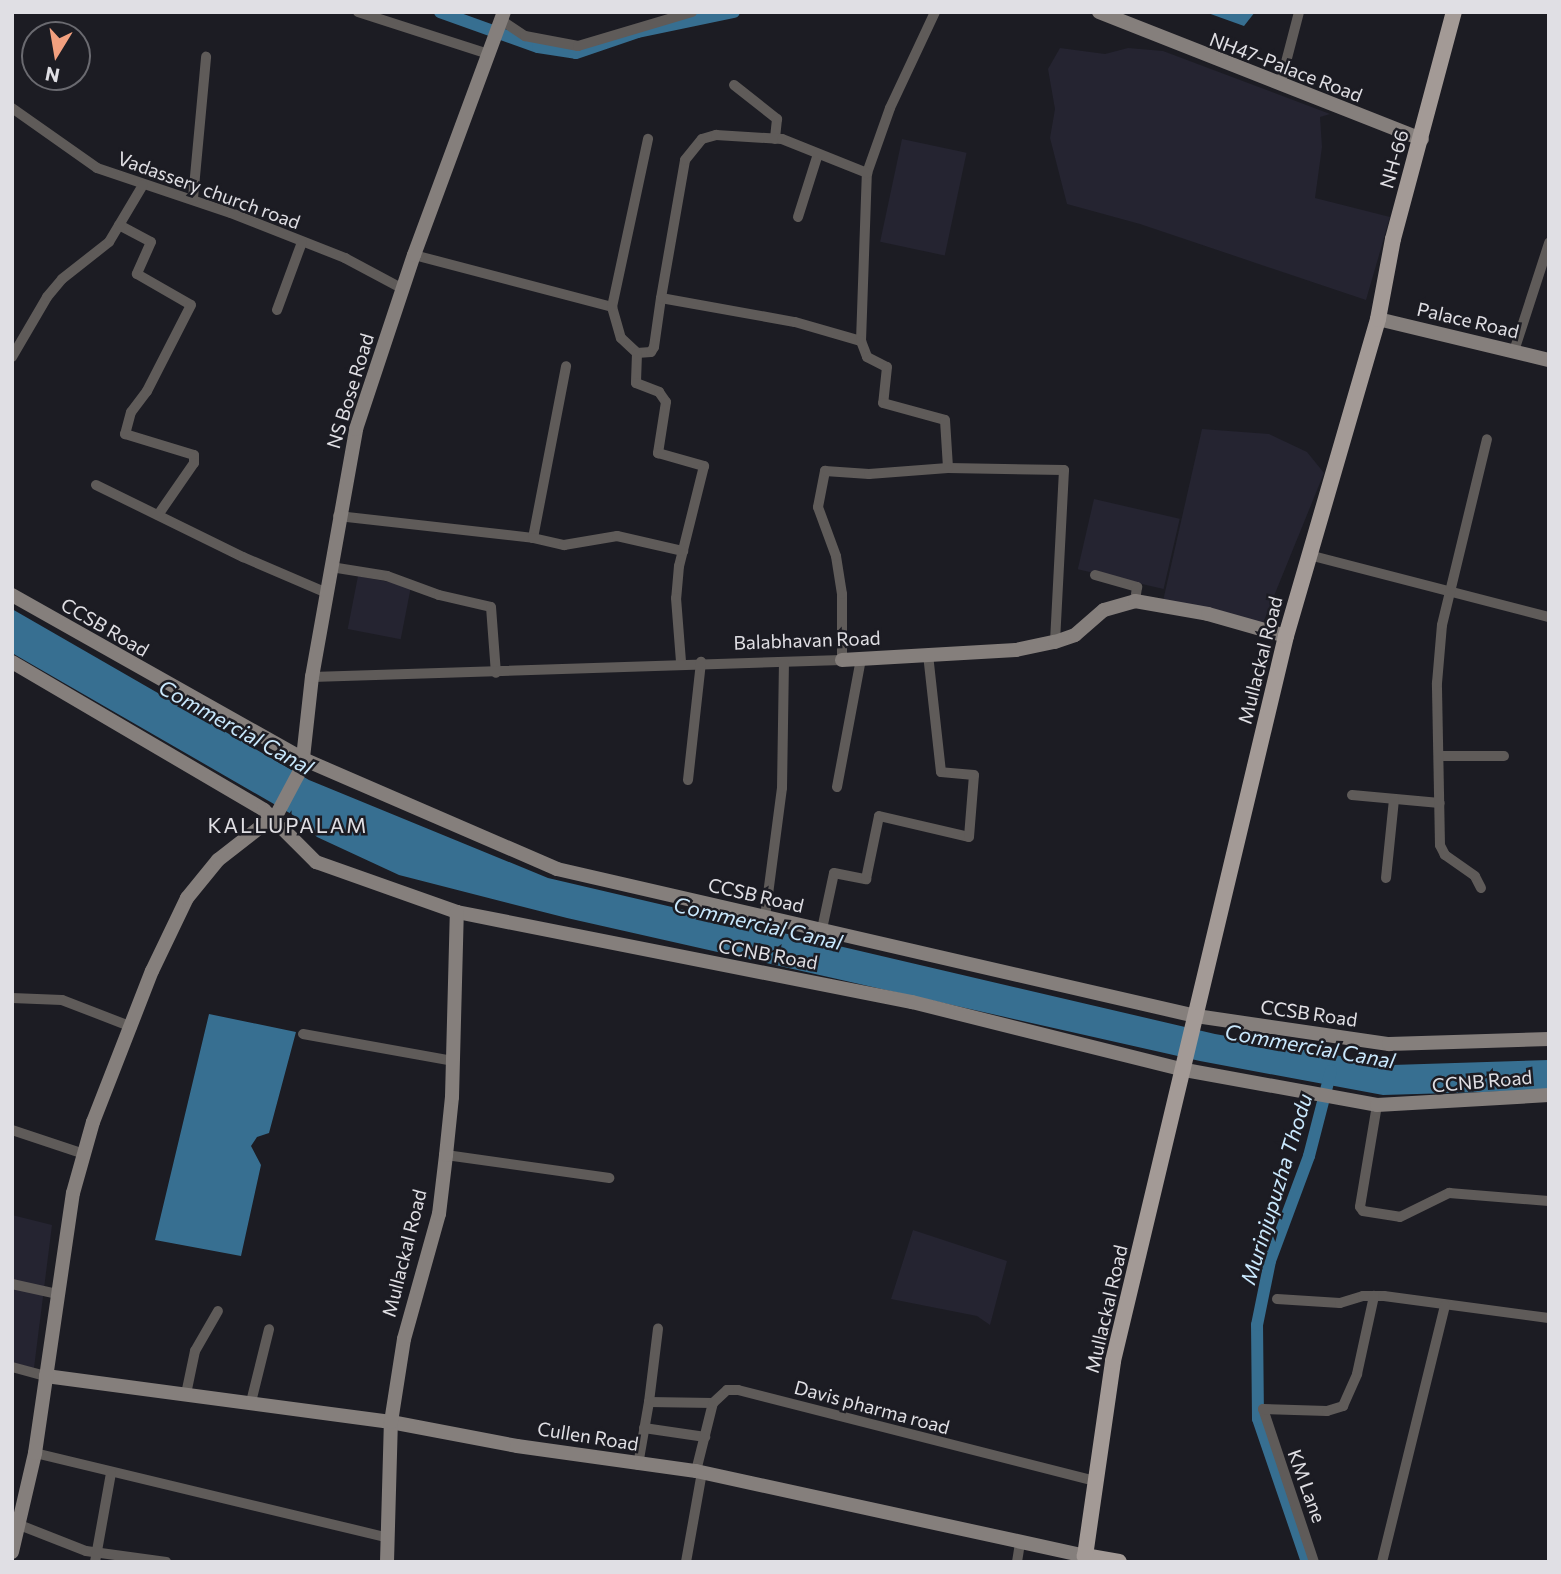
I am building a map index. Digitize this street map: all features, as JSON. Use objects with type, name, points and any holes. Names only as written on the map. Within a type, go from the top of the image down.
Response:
[{"type":"main road","name":"NH47-Palace Road","points":[[1099,12],[1422,139]]},
{"type":"main road","name":"NH-66","points":[[1378,318],[1393,239],[1454,12]]},
{"type":"main road","name":"NS Bose Road","points":[[302,763],[312,677],[338,516],[356,429],[414,254],[502,18]]},
{"type":"main road","name":"Palace Road","points":[[1378,318],[1549,360]]},
{"type":"main road","name":"Mullackal Road","points":[[1085,1559],[1113,1361],[1186,1067],[1286,636],[1378,318]]},
{"type":"main road","name":"CCSB Road","points":[[12,595],[302,763],[512,853],[557,869],[822,929],[1196,1019],[1390,1044],[1549,1039]]},
{"type":"main road","name":"Balabhavan Road","points":[[842,660],[1016,650],[1075,635],[1104,610],[1135,601],[1208,614],[1286,636]]},
{"type":"main road","name":"CCNB Road","points":[[12,662],[275,816],[316,862],[457,912],[912,1002],[1186,1067],[1377,1105],[1549,1096]]},
{"type":"main road","points":[[12,1552],[35,1453],[73,1194],[84,1154],[152,971],[187,898],[218,860],[275,816],[302,763]]},
{"type":"main road","name":"Mullackal Road","points":[[387,1562],[391,1422],[404,1339],[439,1213],[446,1155],[453,1061],[457,912]]},
{"type":"main road","name":"Cullen Road","points":[[46,1376],[391,1422],[638,1465],[699,1472],[1085,1559],[1119,1562]]},
{"type":"street","points":[[358,12],[490,47]]},
{"type":"street","points":[[502,18],[525,36],[578,46],[692,12]]},
{"type":"street","points":[[935,12],[894,98],[867,173],[860,341],[867,357],[887,367],[883,403],[945,420],[948,468]]},
{"type":"street","points":[[1280,85],[1299,12]]},
{"type":"street","points":[[193,198],[206,57]]},
{"type":"street","points":[[734,85],[777,119],[775,139]]},
{"type":"street","name":"Vadassery church road","points":[[12,108],[77,157],[143,184],[193,198],[302,242],[403,289]]},
{"type":"street","points":[[648,139],[612,307],[621,338],[637,353],[651,352],[654,347],[685,160],[692,148],[716,135],[775,139],[867,173]]},
{"type":"street","points":[[798,217],[818,154]]},
{"type":"street","points":[[12,357],[16,337],[62,279],[97,255],[119,225],[143,184]]},
{"type":"street","points":[[119,225],[151,242],[136,274],[191,305],[147,391],[131,412],[125,434],[194,455],[194,463],[158,515]]},
{"type":"street","points":[[277,310],[302,242]]},
{"type":"street","points":[[1514,351],[1549,243]]},
{"type":"street","points":[[414,254],[612,307]]},
{"type":"street","points":[[661,298],[795,322],[860,341]]},
{"type":"street","points":[[637,353],[636,383],[659,392],[666,402],[658,453],[704,466],[683,551],[676,598],[681,662]]},
{"type":"street","points":[[533,537],[566,366]]},
{"type":"street","points":[[1480,888],[1475,876],[1441,851],[1441,756],[1437,683],[1450,593],[1488,439]]},
{"type":"street","points":[[842,660],[842,594],[836,556],[818,506],[825,471],[869,474],[948,468],[1064,470],[1055,642]]},
{"type":"street","points":[[96,485],[327,593]]},
{"type":"street","points":[[338,516],[533,537],[564,545],[617,536],[683,551]]},
{"type":"street","points":[[1309,555],[1549,617]]},
{"type":"street","points":[[331,568],[387,576],[439,595],[491,607],[496,673]]},
{"type":"street","points":[[1095,575],[1137,587],[1135,601]]},
{"type":"street","points":[[822,929],[834,873],[866,879],[879,816],[969,837],[974,775],[941,772],[928,654]]},
{"type":"street","points":[[837,787],[861,659]]},
{"type":"street","name":"Balabhavan Road","points":[[312,677],[496,673],[681,662],[784,663],[842,660]]},
{"type":"street","points":[[688,780],[701,662]]},
{"type":"street","points":[[765,917],[782,788],[784,663]]},
{"type":"street","points":[[1441,756],[1504,756]]},
{"type":"street","points":[[1352,795],[1440,803]]},
{"type":"street","points":[[1386,878],[1394,799]]},
{"type":"street","points":[[13,1001],[62,1000],[132,1027]]},
{"type":"street","points":[[303,1034],[453,1061]]},
{"type":"street","points":[[1377,1105],[1360,1207],[1363,1212],[1400,1217],[1449,1193],[1549,1201]]},
{"type":"street","points":[[12,1130],[84,1154]]},
{"type":"street","points":[[446,1155],[609,1178]]},
{"type":"street","points":[[12,1284],[58,1294]]},
{"type":"street","points":[[1277,1299],[1340,1303],[1374,1296],[1549,1318]]},
{"type":"street","name":"KM Lane","points":[[1314,1562],[1264,1409],[1327,1411],[1343,1406],[1355,1383],[1374,1296]]},
{"type":"street","points":[[1382,1562],[1445,1306]]},
{"type":"street","points":[[186,1394],[195,1351],[218,1311]]},
{"type":"street","points":[[251,1402],[269,1329]]},
{"type":"street","points":[[638,1465],[658,1329]]},
{"type":"street","points":[[12,1367],[46,1376]]},
{"type":"street","name":"Davis pharma road","points":[[713,1404],[727,1390],[738,1390],[1095,1481]]},
{"type":"street","points":[[649,1402],[713,1404],[705,1437],[685,1562]]},
{"type":"street","points":[[644,1428],[705,1437]]},
{"type":"street","points":[[35,1453],[388,1538]]},
{"type":"street","points":[[96,1557],[111,1473]]},
{"type":"street","points":[[17,1523],[96,1557],[166,1562]]},
{"type":"street","points":[[1017,1562],[1020,1544]]},
{"type":"shaded area","points":[[1060,48],[1105,54],[1128,48],[1163,51],[1330,114],[1320,117],[1322,147],[1315,198],[1390,217],[1366,300],[1140,224],[1067,204],[1050,138],[1055,109],[1048,69]]},
{"type":"shaded area","points":[[902,139],[967,153],[945,255],[880,242]]},
{"type":"shaded area","points":[[1202,429],[1269,434],[1307,452],[1324,473],[1263,623],[1163,601]]},
{"type":"shaded area","points":[[1094,499],[1180,519],[1164,589],[1078,569]]},
{"type":"shaded area","points":[[358,576],[411,586],[401,639],[348,629]]},
{"type":"shaded area","points":[[12,1215],[52,1225],[34,1368],[12,1363]]},
{"type":"shaded area","points":[[913,1230],[1007,1261],[990,1325],[977,1316],[891,1299]]},
{"type":"water","points":[[1205,12],[1255,12],[1244,26]]},
{"type":"water","points":[[12,609],[309,780],[548,878],[1215,1034],[1392,1065],[1549,1060],[1549,1090],[1383,1095],[1200,1061],[567,918],[399,875],[317,837],[293,815],[12,653]]},
{"type":"water","points":[[209,1014],[296,1032],[269,1133],[257,1137],[251,1146],[261,1165],[241,1256],[155,1240]]},
{"type":"waterway","points":[[440,12],[538,47],[576,53],[638,32],[734,12]]},
{"type":"waterway","name":"Murinjupuzha Thodu","points":[[1307,1562],[1258,1419],[1257,1325],[1270,1261],[1309,1156],[1331,1071]]},
{"type":"district","name":"KALLUPALAM","points":[[288,825]]},
{"type":"water label","name":"Commercial Canal","points":[[236,727]]},
{"type":"water label","name":"Commercial Canal","points":[[758,923]]},
{"type":"water label","name":"Commercial Canal","points":[[1310,1046]]}]
